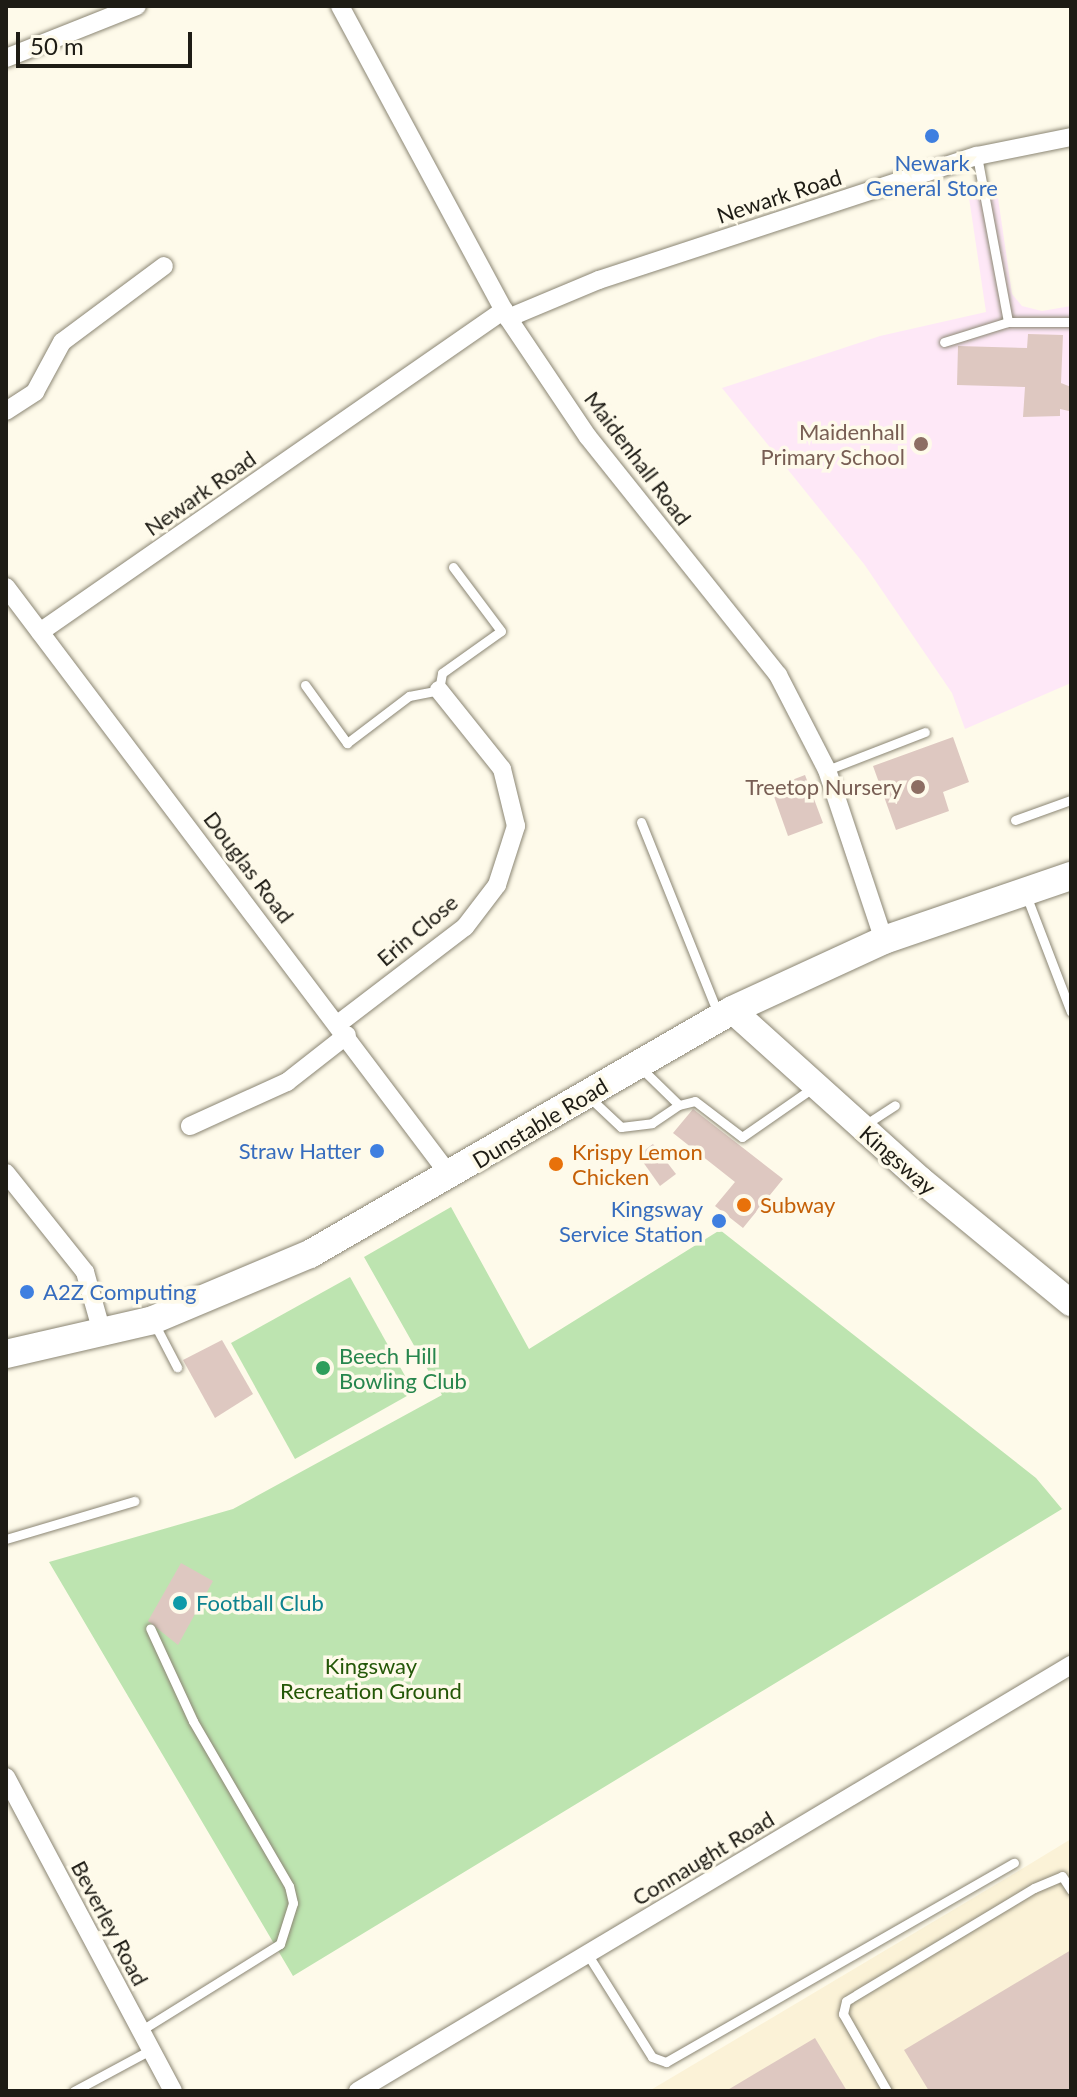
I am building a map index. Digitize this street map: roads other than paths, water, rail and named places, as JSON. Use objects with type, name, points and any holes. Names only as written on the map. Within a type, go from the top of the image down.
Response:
[{"type":"main road","name":"Dunstable Road","points":[[6,1354],[62,1346],[101,1329],[153,1320],[310,1254],[451,1177],[726,1014],[884,940],[1071,876]]},
{"type":"street","points":[[6,58],[137,6]]},
{"type":"street","name":"Maidenhall Road","points":[[340,6],[506,314],[588,437],[778,675],[827,770],[884,940]]},
{"type":"street","name":"Newark Road","points":[[40,632],[506,314],[599,280],[977,156],[1071,137]]},
{"type":"street","points":[[6,411],[35,392],[62,342],[164,266]]},
{"type":"street","name":"Douglas Road","points":[[6,587],[451,1177]]},
{"type":"street","name":"Erin Close","points":[[190,1126],[287,1082],[343,1030],[465,927],[497,885],[516,826],[502,769],[439,690]]},
{"type":"street","name":"Kingsway","points":[[726,1014],[1071,1303]]},
{"type":"street","points":[[6,1173],[85,1272],[101,1329]]},
{"type":"street","name":"Connaught Road","points":[[358,2091],[1071,1665]]},
{"type":"street","name":"Beverley Road","points":[[6,1777],[173,2091]]},
{"type":"lane","points":[[977,156],[1008,322]]},
{"type":"lane","points":[[944,342],[1008,322],[1071,322]]},
{"type":"lane","points":[[305,685],[347,743],[409,696],[439,690],[442,673],[501,631],[453,567]]},
{"type":"lane","points":[[827,770],[925,732]]},
{"type":"lane","points":[[1015,820],[1071,800]]},
{"type":"lane","points":[[641,822],[726,1014]]},
{"type":"lane","points":[[1025,891],[1071,1012]]},
{"type":"lane","points":[[638,1065],[679,1105]]},
{"type":"lane","points":[[587,1094],[621,1127],[652,1123],[679,1105],[695,1101],[742,1137],[814,1087]]},
{"type":"lane","points":[[861,1128],[895,1105]]},
{"type":"lane","points":[[153,1320],[177,1367]]},
{"type":"lane","points":[[6,1539],[134,1501]]},
{"type":"lane","points":[[140,2031],[280,1944],[293,1903],[289,1886],[193,1721],[150,1628]]},
{"type":"lane","points":[[588,1955],[652,2057],[666,2062],[1014,1863]]},
{"type":"lane","points":[[887,2091],[843,2014],[846,2001],[1034,1888],[1062,1876],[1071,1890]]},
{"type":"lane","points":[[74,2091],[150,2050]]},
{"type":"place","name":"Newark General Store","points":[[932,136]]},
{"type":"place","name":"Maidenhall Primary School","points":[[921,444]]},
{"type":"place","name":"Treetop Nursery","points":[[918,787]]},
{"type":"place","name":"Straw Hatter","points":[[377,1151]]},
{"type":"place","name":"Krispy Lemon Chicken","points":[[556,1164]]},
{"type":"place","name":"Subway","points":[[744,1205]]},
{"type":"place","name":"Kingsway Service Station","points":[[719,1221]]},
{"type":"place","name":"A2Z Computing","points":[[27,1292]]},
{"type":"place","name":"Beech Hill Bowling Club","points":[[323,1368]]},
{"type":"place","name":"Football Club","points":[[180,1603]]},
{"type":"park label","name":"Kingsway Recreation Ground","points":[[371,1678]]}]
